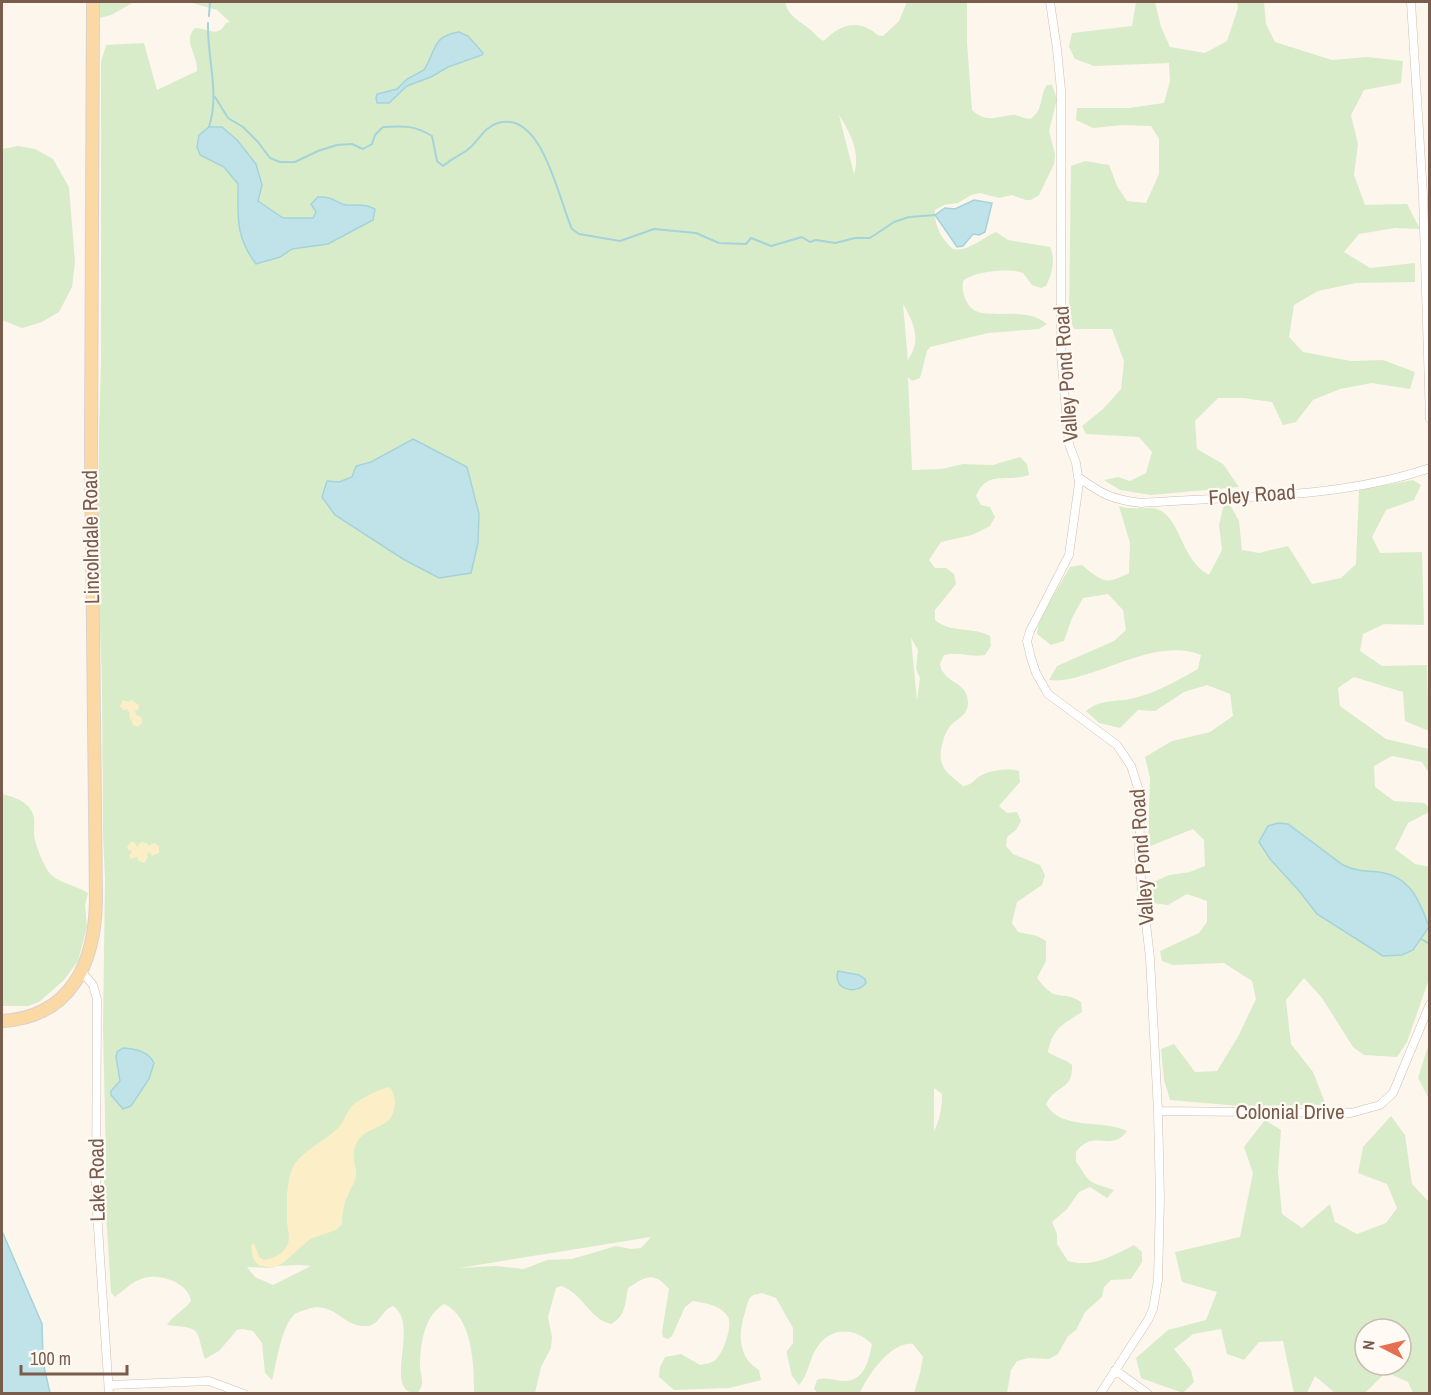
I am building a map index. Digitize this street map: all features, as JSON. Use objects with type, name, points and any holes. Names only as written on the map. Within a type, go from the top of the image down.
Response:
[{"type":"main road","name":"Lincolndale Road","points":[[2,1021],[31,1015],[50,1005],[68,991],[82,972],[92,945],[96,900],[90,449],[93,2]]},
{"type":"street","name":"Valley Pond Road","points":[[1050,2],[1061,90],[1061,355],[1069,444],[1079,483],[1069,555],[1027,641],[1036,673],[1048,694],[1117,745],[1131,766],[1139,784],[1142,811],[1140,880],[1150,958],[1158,1111],[1158,1269],[1153,1309],[1100,1394]]},
{"type":"street","points":[[1411,2],[1423,195],[1430,419]]},
{"type":"street","name":"Foley Road","points":[[1078,477],[1115,500],[1142,503],[1349,487],[1400,478],[1430,468]]},
{"type":"street","name":"Lake Road","points":[[82,972],[93,985],[97,999],[96,1197],[109,1394]]},
{"type":"street","name":"Colonial Drive","points":[[1158,1111],[1351,1113],[1380,1104],[1394,1093],[1430,1004]]},
{"type":"street","points":[[1115,1370],[1148,1394]]},
{"type":"street","points":[[108,1384],[209,1381],[244,1394]]},
{"type":"green space","points":[[99,2],[134,2],[111,15],[100,18]]},
{"type":"green space","points":[[189,2],[785,2],[792,16],[824,41],[839,29],[851,25],[864,27],[883,36],[899,21],[907,2],[967,2],[967,43],[972,110],[986,118],[1014,115],[1030,119],[1039,108],[1047,85],[1052,85],[1057,99],[1049,131],[1055,154],[1054,164],[1039,195],[1026,200],[1012,195],[999,198],[980,193],[935,210],[939,231],[953,249],[970,247],[996,232],[1008,240],[1050,247],[1053,256],[1050,277],[1046,286],[1041,288],[1032,285],[1023,273],[1017,271],[983,273],[963,281],[964,297],[973,310],[991,314],[1033,316],[1047,324],[1039,329],[988,333],[930,347],[920,378],[912,381],[908,377],[912,470],[941,469],[963,464],[993,465],[1020,457],[1027,464],[1029,475],[998,478],[986,482],[976,496],[981,505],[990,507],[995,517],[990,526],[972,535],[941,542],[929,560],[935,568],[946,568],[954,574],[956,584],[935,610],[935,620],[948,627],[976,631],[990,636],[991,646],[985,655],[944,655],[940,664],[946,676],[965,692],[968,703],[965,713],[947,731],[942,745],[941,759],[948,773],[963,786],[989,772],[1019,771],[1020,782],[999,806],[1007,813],[1017,812],[1021,821],[1016,830],[1007,837],[1006,846],[1013,854],[1040,865],[1045,875],[1042,885],[1017,902],[1012,923],[1018,932],[1037,936],[1046,941],[1046,961],[1037,978],[1050,992],[1081,1002],[1082,1012],[1064,1024],[1052,1038],[1048,1052],[1072,1065],[1072,1073],[1067,1083],[1054,1093],[1046,1104],[1061,1118],[1127,1131],[1114,1140],[1089,1141],[1076,1152],[1076,1162],[1087,1178],[1096,1184],[1114,1190],[1107,1198],[1090,1187],[1079,1192],[1067,1209],[1052,1222],[1057,1234],[1057,1244],[1068,1261],[1077,1263],[1102,1260],[1134,1245],[1142,1252],[1142,1262],[1131,1279],[1111,1280],[1104,1287],[1102,1297],[1085,1312],[1076,1330],[1068,1336],[1058,1354],[1049,1359],[1028,1358],[1017,1361],[1011,1370],[1007,1393],[914,1393],[923,1357],[913,1344],[905,1344],[889,1353],[881,1361],[860,1393],[818,1393],[814,1389],[817,1380],[826,1378],[845,1381],[858,1377],[866,1366],[872,1344],[852,1332],[837,1332],[830,1335],[818,1346],[799,1385],[792,1376],[787,1355],[793,1343],[793,1328],[776,1298],[762,1293],[753,1295],[749,1300],[743,1318],[741,1335],[743,1351],[752,1365],[759,1370],[761,1380],[729,1388],[674,1390],[659,1377],[660,1367],[665,1357],[681,1354],[700,1365],[714,1361],[724,1347],[729,1321],[725,1313],[717,1307],[693,1301],[685,1307],[672,1336],[668,1339],[663,1337],[669,1289],[664,1283],[650,1277],[628,1288],[622,1313],[611,1324],[597,1317],[569,1289],[561,1286],[556,1288],[548,1317],[552,1337],[551,1348],[541,1367],[535,1393],[474,1393],[472,1356],[466,1331],[454,1310],[444,1304],[432,1315],[425,1329],[420,1362],[422,1386],[417,1393],[407,1390],[402,1382],[404,1327],[401,1315],[393,1306],[386,1310],[375,1323],[368,1326],[352,1323],[330,1310],[317,1307],[295,1314],[283,1335],[272,1380],[265,1373],[262,1343],[253,1331],[237,1330],[219,1351],[205,1359],[195,1331],[186,1327],[167,1325],[191,1301],[185,1289],[179,1284],[165,1278],[151,1277],[136,1281],[115,1297],[111,1292],[104,1181],[106,1160],[103,1028],[105,879],[97,537],[101,361],[101,62],[106,45],[144,43],[157,90],[197,71],[190,43],[191,33],[195,28],[216,32],[230,22],[217,10]],"holes":[[[839,115],[847,128],[855,151],[854,174]],[[903,304],[915,331],[913,349],[908,361]],[[911,638],[918,650],[916,669],[920,678],[917,701]],[[934,1088],[942,1094],[942,1104],[934,1131]],[[651,1237],[641,1248],[616,1246],[572,1259],[547,1260],[524,1269],[495,1266],[459,1268]],[[276,1266],[311,1266],[273,1285],[255,1277],[247,1267],[272,1268]]]},
{"type":"green space","points":[[1136,2],[1155,2],[1161,27],[1170,47],[1205,53],[1227,41],[1238,8],[1237,2],[1264,2],[1266,24],[1275,42],[1332,60],[1367,57],[1403,61],[1401,83],[1364,90],[1351,115],[1358,144],[1354,175],[1365,205],[1407,204],[1420,229],[1395,228],[1359,234],[1344,252],[1370,268],[1415,263],[1415,282],[1356,283],[1318,291],[1294,305],[1289,337],[1303,352],[1351,361],[1383,360],[1415,372],[1410,389],[1372,383],[1340,389],[1313,400],[1296,422],[1283,425],[1272,402],[1243,398],[1218,398],[1195,421],[1197,449],[1223,464],[1239,487],[1151,495],[1120,490],[1104,480],[1118,477],[1130,481],[1146,473],[1152,452],[1139,437],[1086,434],[1082,426],[1103,409],[1121,389],[1124,361],[1112,329],[1074,329],[1069,317],[1071,166],[1085,161],[1109,165],[1117,186],[1127,201],[1146,203],[1159,174],[1159,139],[1151,126],[1122,125],[1093,128],[1076,120],[1077,108],[1129,108],[1164,103],[1170,81],[1169,63],[1094,66],[1075,59],[1069,47],[1072,33],[1132,26]]},
{"type":"green space","points":[[18,146],[35,149],[53,159],[69,187],[75,262],[72,287],[59,312],[42,322],[22,328],[2,320],[2,149]]},
{"type":"green space","points":[[1413,480],[1421,485],[1414,500],[1386,510],[1372,537],[1380,553],[1422,552],[1424,625],[1384,624],[1363,634],[1360,651],[1382,666],[1427,665],[1429,731],[1405,721],[1403,692],[1354,677],[1338,688],[1340,706],[1386,739],[1429,749],[1429,773],[1422,762],[1392,756],[1374,766],[1375,787],[1394,801],[1424,803],[1429,807],[1429,812],[1408,823],[1395,849],[1415,864],[1430,867],[1429,979],[1407,1042],[1397,1057],[1364,1055],[1353,1047],[1322,998],[1304,978],[1286,1000],[1291,1044],[1313,1072],[1326,1105],[1239,1106],[1170,1100],[1164,1080],[1161,1049],[1174,1044],[1195,1072],[1217,1071],[1239,1035],[1256,999],[1252,981],[1224,963],[1173,965],[1162,961],[1160,951],[1199,933],[1207,922],[1207,901],[1187,894],[1168,905],[1152,903],[1149,884],[1169,875],[1190,872],[1205,866],[1204,840],[1193,829],[1148,847],[1150,778],[1145,757],[1172,741],[1210,732],[1233,716],[1230,694],[1207,685],[1184,692],[1155,711],[1138,710],[1120,728],[1099,723],[1086,711],[1097,704],[1134,698],[1167,686],[1198,669],[1201,655],[1188,651],[1160,652],[1076,678],[1049,680],[1057,666],[1114,641],[1126,630],[1123,610],[1108,594],[1083,598],[1072,618],[1064,641],[1051,645],[1037,634],[1039,620],[1070,567],[1082,565],[1104,580],[1129,573],[1130,543],[1119,506],[1153,508],[1165,513],[1192,559],[1209,575],[1222,550],[1219,525],[1224,504],[1230,505],[1239,521],[1242,550],[1259,553],[1288,546],[1312,584],[1341,578],[1356,564],[1359,490]]},
{"type":"green space","points":[[2,794],[21,801],[32,812],[36,844],[48,871],[61,881],[88,893],[85,905],[87,927],[78,961],[64,980],[39,1002],[28,1006],[2,1006]]},
{"type":"green space","points":[[1429,1043],[1429,1099],[1418,1078]]},
{"type":"green space","points":[[1391,1116],[1405,1135],[1412,1184],[1429,1202],[1429,1393],[1413,1393],[1408,1382],[1397,1377],[1413,1377],[1413,1317],[1353,1317],[1353,1377],[1381,1377],[1365,1393],[1335,1393],[1315,1376],[1307,1393],[1294,1393],[1283,1341],[1259,1342],[1244,1360],[1227,1354],[1221,1329],[1193,1334],[1174,1349],[1191,1370],[1194,1382],[1183,1393],[1141,1378],[1136,1358],[1168,1330],[1206,1320],[1217,1292],[1182,1282],[1175,1252],[1240,1237],[1253,1173],[1244,1147],[1265,1120],[1281,1130],[1278,1172],[1282,1214],[1302,1228],[1330,1204],[1335,1222],[1357,1234],[1386,1223],[1397,1208],[1387,1184],[1358,1173],[1363,1147]]},
{"type":"sand","points":[[123,700],[130,702],[131,700],[139,705],[138,710],[135,710],[136,715],[141,717],[142,723],[138,727],[132,724],[127,709],[123,710],[120,706]]},
{"type":"sand","points":[[134,842],[137,847],[141,842],[147,843],[148,846],[154,843],[159,846],[159,853],[152,856],[150,852],[147,854],[148,857],[144,863],[137,857],[131,859],[129,856],[132,851],[127,847]]},
{"type":"sand","points":[[390,1087],[395,1100],[393,1113],[384,1123],[360,1137],[354,1148],[356,1176],[347,1196],[342,1224],[336,1230],[310,1239],[283,1263],[272,1268],[258,1265],[253,1258],[251,1246],[254,1243],[259,1257],[264,1260],[280,1254],[288,1243],[288,1190],[289,1178],[294,1165],[305,1153],[338,1128],[353,1105],[381,1089]]},
{"type":"water","points":[[459,32],[468,36],[483,53],[482,55],[448,67],[431,77],[407,86],[389,103],[377,103],[377,94],[397,89],[407,79],[424,70],[439,41],[450,34]]},
{"type":"water","points":[[209,127],[222,127],[237,140],[256,164],[262,185],[258,201],[283,218],[313,218],[316,212],[311,204],[318,197],[323,197],[346,205],[375,209],[373,220],[328,244],[292,249],[280,257],[256,264],[241,235],[238,216],[238,184],[224,167],[200,155],[197,147],[199,135]]},
{"type":"water","points":[[974,200],[992,203],[985,232],[979,235],[973,234],[963,246],[957,247],[935,215],[945,208],[955,209]]},
{"type":"water","points":[[413,439],[467,467],[479,514],[478,543],[471,573],[439,578],[403,559],[335,515],[322,497],[327,481],[339,482],[352,477],[356,466],[371,462]]},
{"type":"water","points":[[1278,823],[1288,824],[1343,865],[1356,870],[1390,874],[1406,884],[1422,908],[1429,927],[1413,950],[1402,955],[1383,956],[1317,914],[1270,859],[1259,842],[1268,826]]},
{"type":"water","points":[[838,971],[859,975],[865,979],[866,983],[857,989],[846,989],[838,982]]},
{"type":"water","points":[[123,1048],[141,1051],[154,1063],[149,1079],[131,1106],[123,1109],[111,1095],[111,1091],[120,1081],[116,1057],[117,1052]]},
{"type":"water","points":[[2,1231],[42,1324],[43,1362],[50,1393],[2,1393]]},
{"type":"waterway","points":[[209,16],[210,2]]},
{"type":"waterway","points":[[208,23],[213,89],[209,127]]},
{"type":"waterway","points":[[215,97],[228,118],[243,127],[270,158],[280,162],[295,162],[337,145],[352,144],[363,149],[372,144],[375,135],[383,127],[403,127],[414,128],[432,136],[437,161],[443,166],[470,148],[493,125],[514,123],[527,130],[538,144],[555,180],[572,229],[579,234],[620,241],[654,229],[696,233],[719,243],[746,244],[751,238],[771,246],[802,237],[810,242],[816,240],[835,243],[855,238],[870,238],[894,222],[909,217],[935,215]]},
{"type":"waterway","points":[[1421,939],[1430,944]]}]
